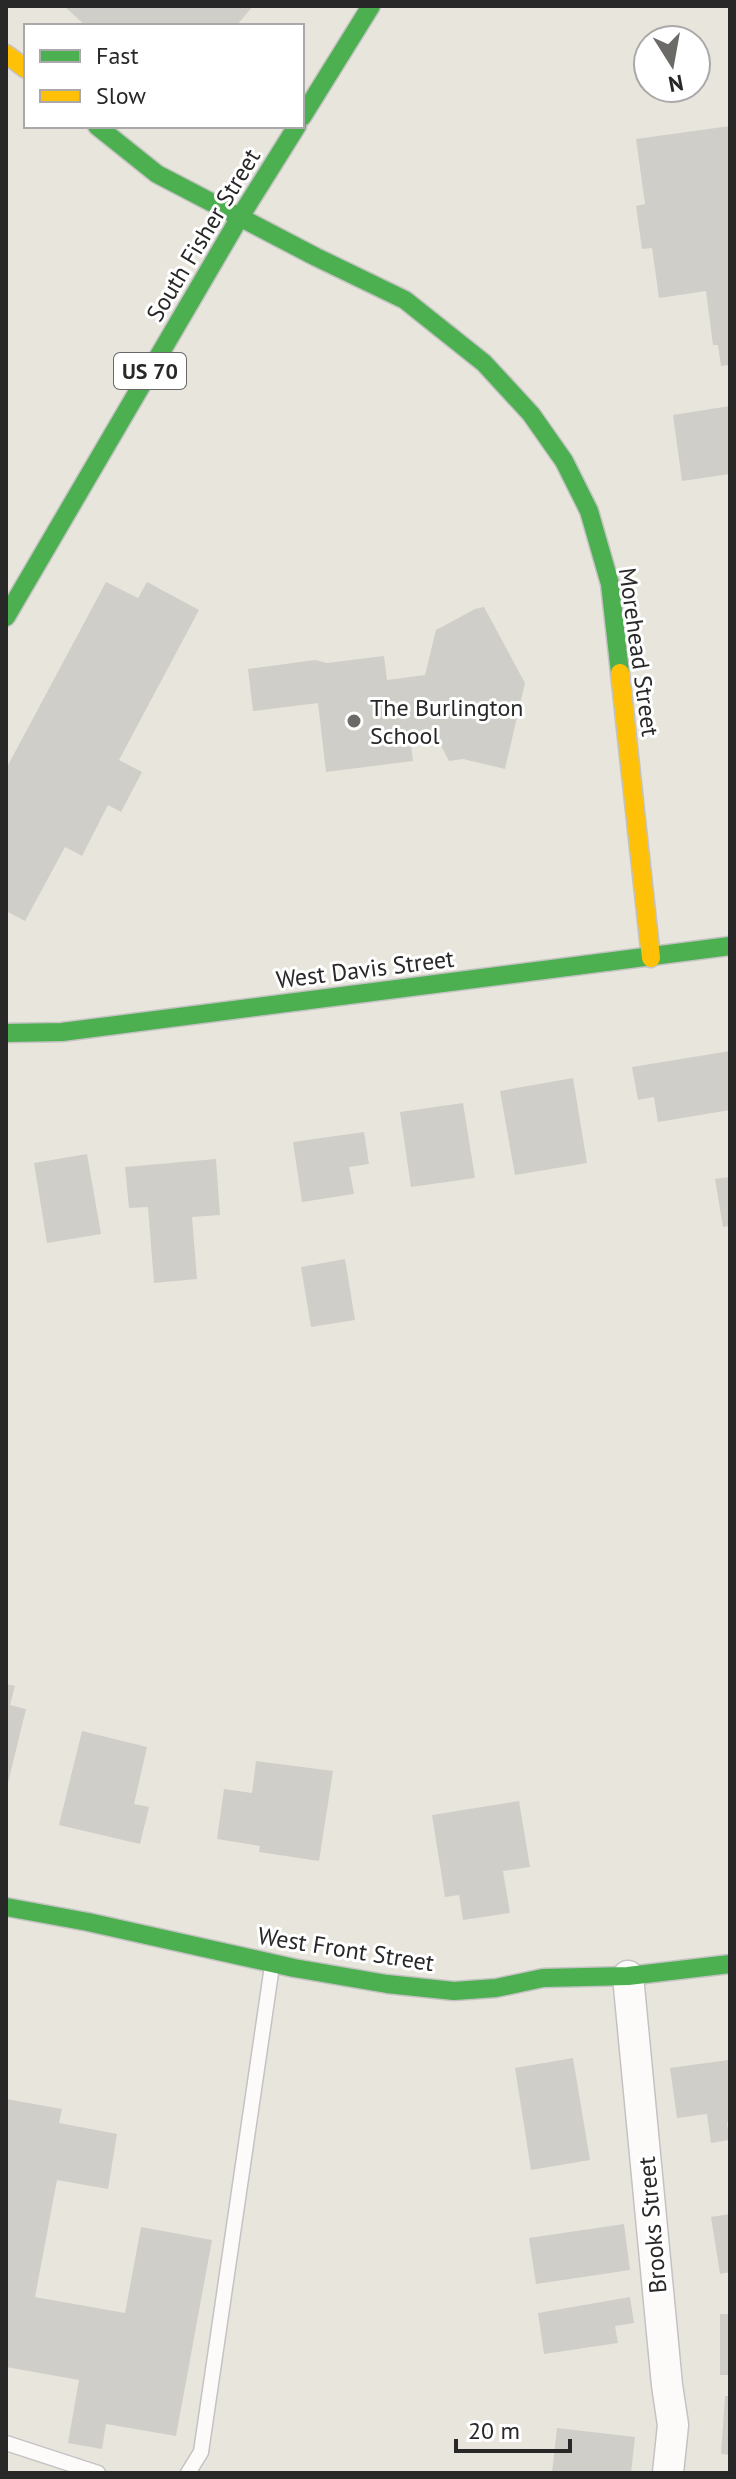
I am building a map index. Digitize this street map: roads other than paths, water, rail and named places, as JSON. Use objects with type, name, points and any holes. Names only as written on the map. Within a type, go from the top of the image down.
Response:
[{"type":"street","points":[[304,114],[371,6]]},
{"type":"street","points":[[6,54],[24,68]]},
{"type":"street","name":"Morehead Street","points":[[100,128],[157,174],[405,300],[484,363],[531,414],[564,461],[589,511],[610,584],[651,958]]},
{"type":"street","name":"South Fisher Street","points":[[6,617],[240,217],[296,128]]},
{"type":"street","name":"West Davis Street","points":[[6,1033],[62,1032],[730,946]]},
{"type":"street","name":"West Front Street","points":[[6,1907],[272,1963],[387,1984],[454,1991],[496,1988],[543,1978],[628,1976],[730,1964]]},
{"type":"street","name":"Brooks Street","points":[[628,1976],[673,2425],[668,2473]]},
{"type":"lane","points":[[188,2473],[201,2452],[272,1963]]},
{"type":"lane","points":[[6,2443],[98,2473]]},
{"type":"place","name":"The Burlington School","points":[[354,721]]}]
